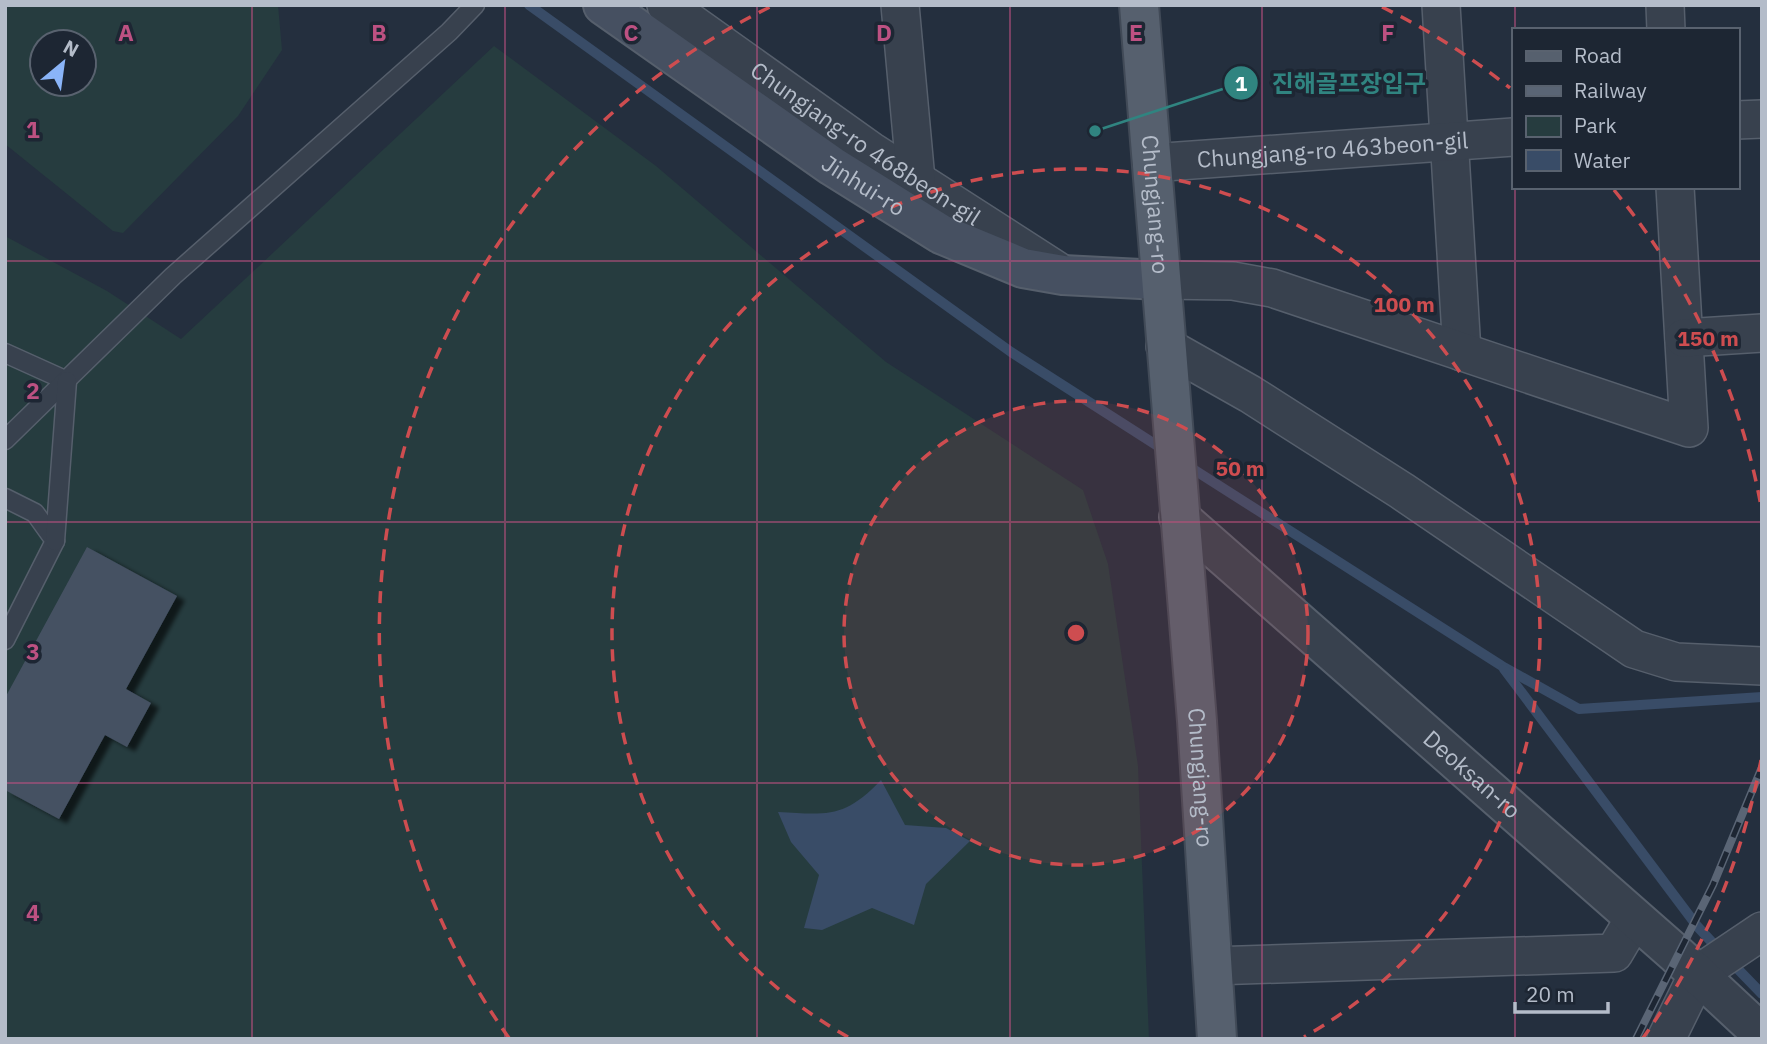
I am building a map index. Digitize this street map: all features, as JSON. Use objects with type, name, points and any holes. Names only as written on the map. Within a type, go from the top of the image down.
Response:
[{"type":"main road","name":"Jinhui-ro","points":[[603,5],[832,166],[941,234],[1023,268],[1062,275],[1160,280]]},
{"type":"main road","name":"Chungjang-ro","points":[[1139,5],[1217,1039]]},
{"type":"street","points":[[900,5],[916,180]]},
{"type":"street","points":[[1441,5],[1462,352]]},
{"type":"street","points":[[1665,5],[1666,28]]},
{"type":"street","name":"Chungjang-ro 468beon-gil","points":[[671,7],[916,180],[1062,275]]},
{"type":"street","points":[[1739,120],[1762,119]]},
{"type":"street","name":"Chungjang-ro 463beon-gil","points":[[1151,163],[1512,137]]},
{"type":"street","points":[[1160,280],[1233,281],[1272,288],[1689,428],[1675,189]]},
{"type":"street","points":[[1684,338],[1762,332]]},
{"type":"street","points":[[1166,353],[1250,394],[1402,491],[1634,649],[1675,662],[1762,666]]},
{"type":"street","name":"Deoksan-ro","points":[[1179,517],[1698,974],[1762,1034]]},
{"type":"street","points":[[1212,966],[1614,953],[1634,919]]},
{"type":"street","points":[[1666,1039],[1698,974],[1762,931]]},
{"type":"lane","points":[[5,440],[173,276],[449,32],[475,5]]},
{"type":"lane","points":[[5,353],[67,381]]},
{"type":"lane","points":[[5,640],[55,541],[67,381]]},
{"type":"lane","points":[[5,498],[35,513],[55,541]]},
{"type":"green space","points":[[5,5],[278,5],[282,50],[238,116],[123,233],[113,231],[5,144]]},
{"type":"green space","points":[[494,46],[656,166],[886,362],[1083,490],[1108,564],[1138,766],[1149,1039],[5,1039],[5,236],[107,291],[181,339]]},
{"type":"water","points":[[881,780],[905,825],[946,828],[970,841],[926,884],[914,925],[872,908],[822,930],[804,928],[819,875],[791,842],[778,812],[810,814],[846,808]]},
{"type":"building","points":[[87,547],[177,596],[126,689],[151,703],[127,747],[105,735],[59,819],[5,790],[5,698]]},
{"type":"waterway","points":[[529,5],[1011,352],[1164,450]]},
{"type":"waterway","points":[[1185,464],[1502,666],[1579,709],[1762,697]]},
{"type":"waterway","points":[[1504,669],[1697,926],[1720,951]]},
{"type":"waterway","points":[[1731,962],[1762,994]]},
{"type":"railway","points":[[1636,1039],[1713,885],[1762,767]]},
{"type":"place","name":"진해골프장입구","points":[[1095,131]]}]
